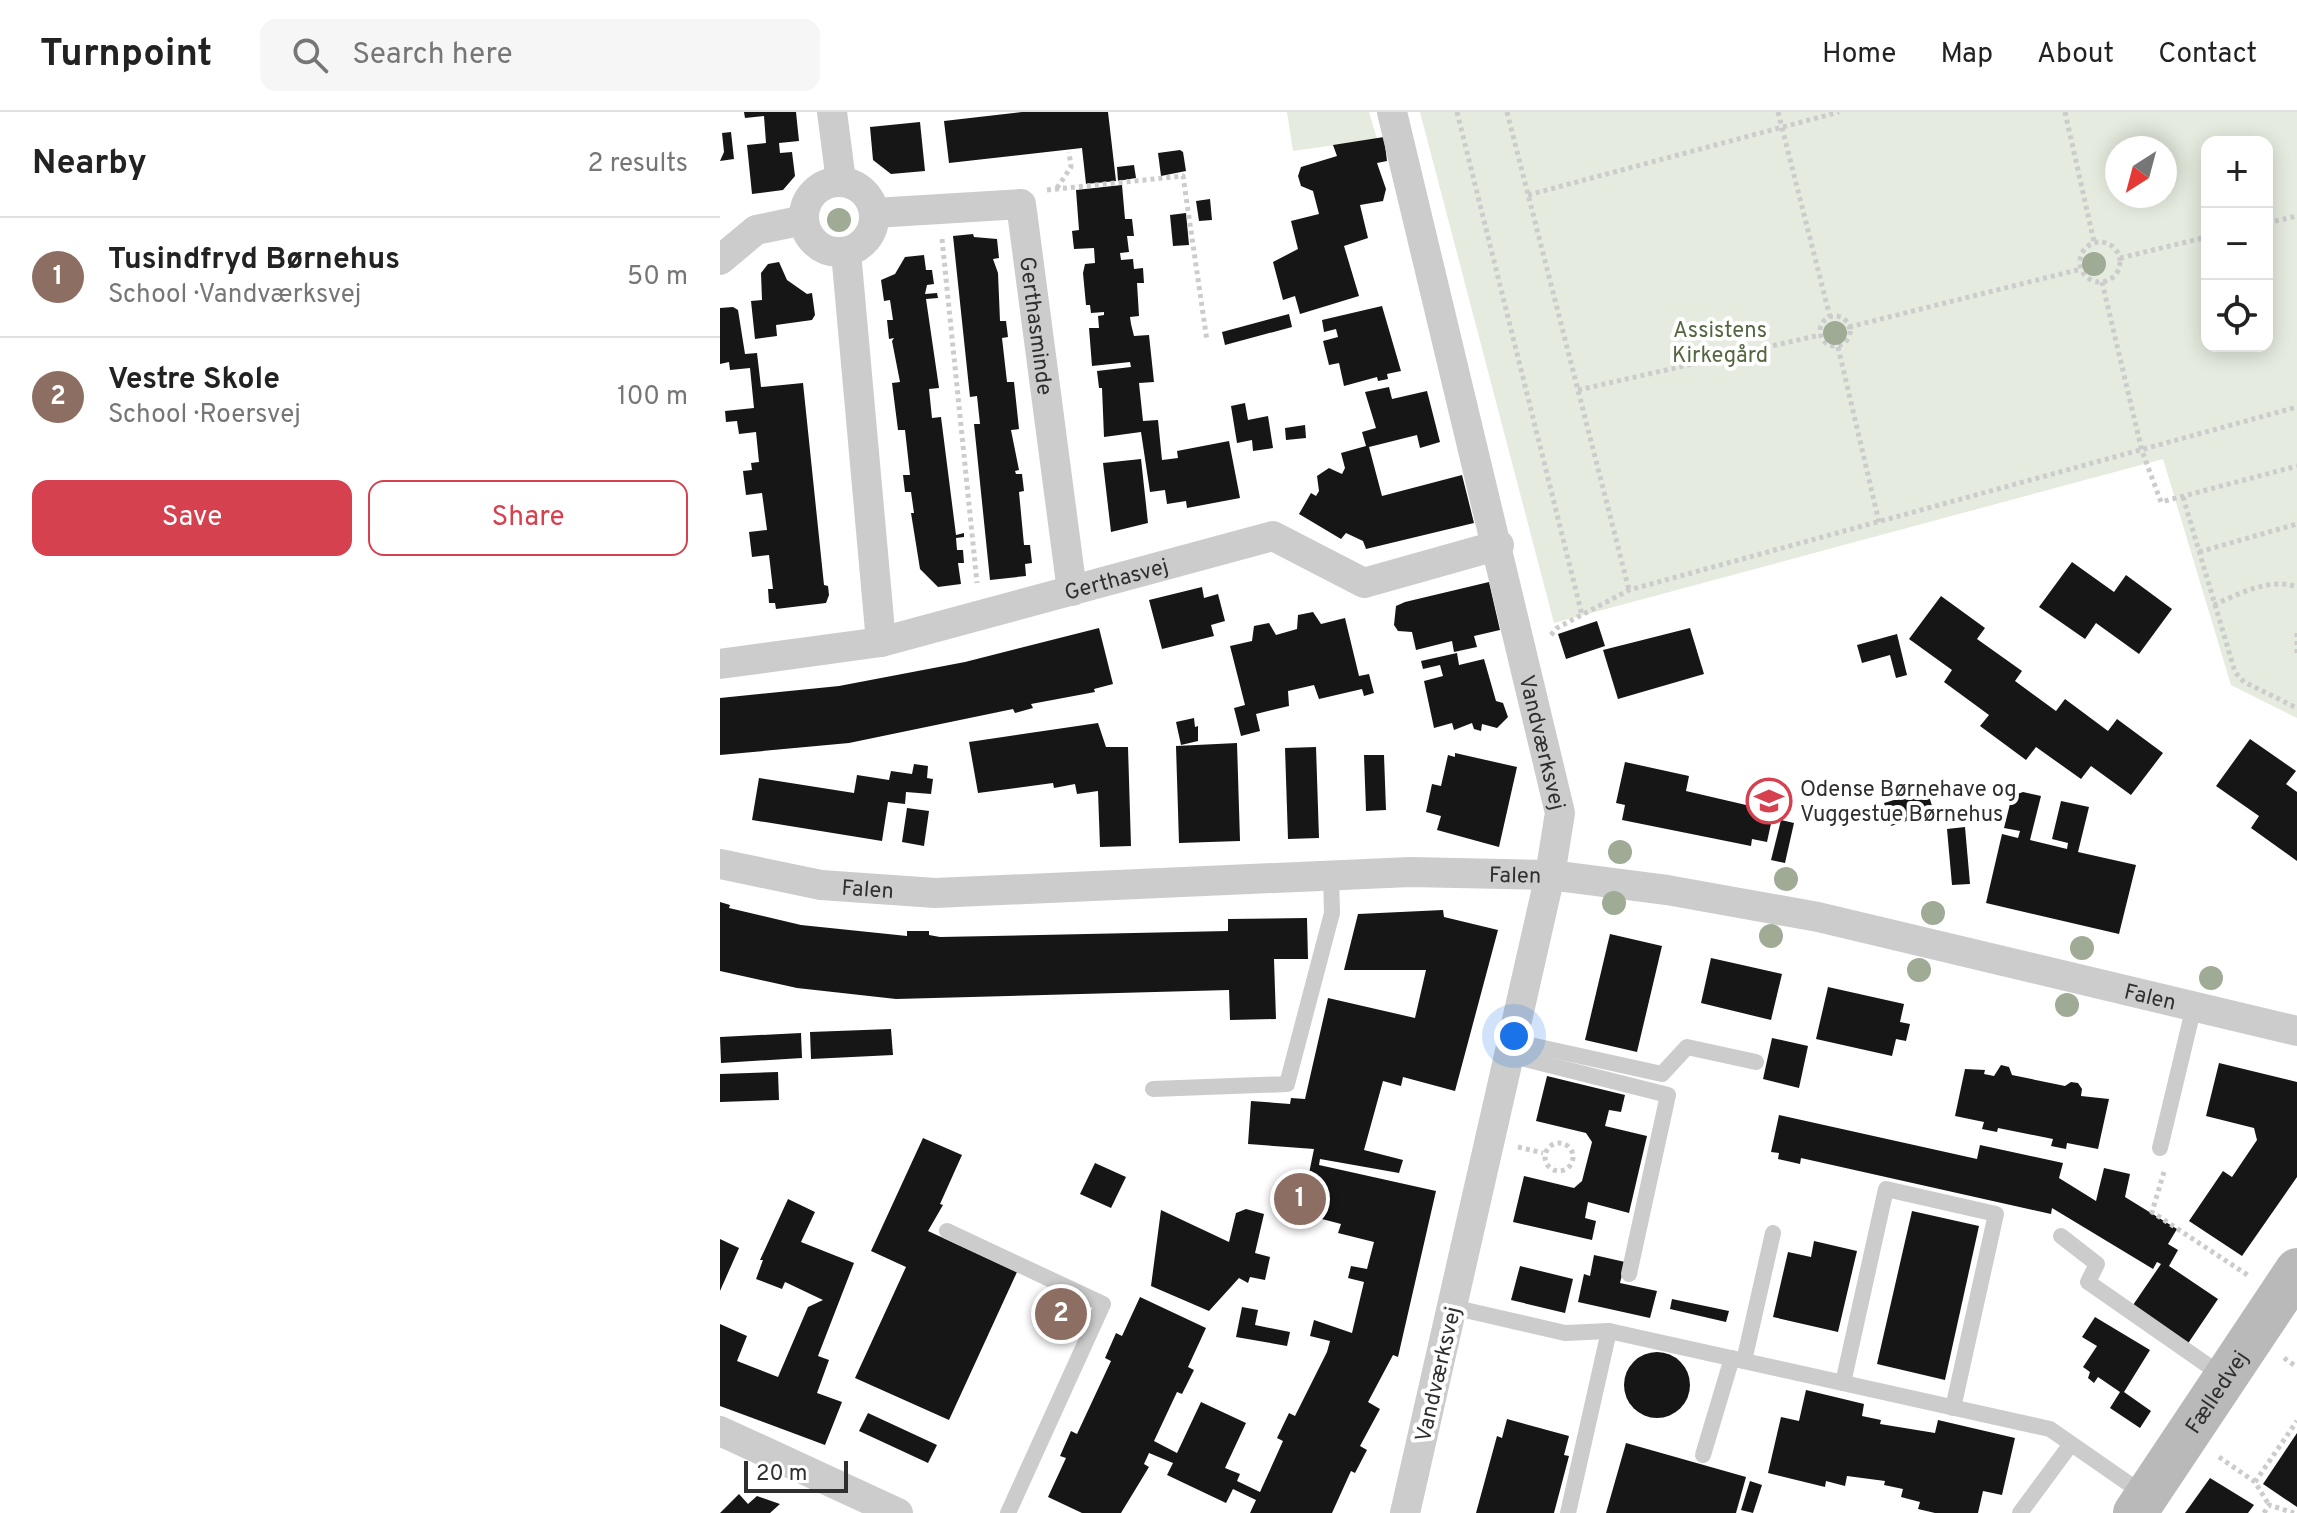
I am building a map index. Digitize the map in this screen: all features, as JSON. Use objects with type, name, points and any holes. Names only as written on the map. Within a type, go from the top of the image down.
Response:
[{"type":"street","points":[[832,112],[841,181]]},
{"type":"street","name":"Vandværksvej","points":[[1392,112],[1499,545],[1560,813],[1550,875],[1405,1513]]},
{"type":"street","points":[[841,181],[862,190],[874,213],[869,237],[858,248],[846,252],[822,248],[807,233],[804,220],[805,205],[812,194],[828,183],[841,181]]},
{"type":"street","points":[[874,213],[1021,204]]},
{"type":"street","name":"Gerthasminde","points":[[1021,204],[1072,591]]},
{"type":"street","points":[[720,260],[756,230],[804,220]]},
{"type":"street","points":[[846,252],[881,642]]},
{"type":"street","name":"Gerthasvej","points":[[720,664],[881,642],[1273,536],[1364,583],[1499,545]]},
{"type":"street","name":"Falen","points":[[720,864],[821,885],[935,893],[1410,872],[1550,875],[1667,890],[1818,917],[2297,1031]]},
{"type":"street","name":"Fælledvej","points":[[2141,1504],[2288,1283]]},
{"type":"street","points":[[720,1431],[898,1513]]},
{"type":"lane","points":[[1153,1089],[1287,1084],[1332,913],[1331,876]]},
{"type":"lane","points":[[2160,1148],[2194,1006]]},
{"type":"lane","points":[[1511,1048],[1662,1074],[1687,1047],[1756,1062]]},
{"type":"lane","points":[[1511,1048],[1668,1095],[1629,1274]]},
{"type":"lane","points":[[1843,1383],[1886,1189],[1900,1192],[1996,1214],[1953,1408]]},
{"type":"lane","points":[[947,1231],[1103,1304],[1008,1513]]},
{"type":"lane","points":[[1703,1455],[1738,1360],[1773,1233]]},
{"type":"lane","points":[[2061,1236],[2097,1264],[2088,1282],[2226,1377]]},
{"type":"lane","points":[[1452,1307],[1565,1333],[1609,1331],[2050,1429],[2141,1504]]},
{"type":"lane","points":[[1568,1513],[1609,1331]]},
{"type":"lane","points":[[2020,1513],[2071,1444]]},
{"type":"path","points":[[1457,112],[1582,615]]},
{"type":"path","points":[[1507,112],[1629,590]]},
{"type":"path","points":[[1778,112],[1830,317]]},
{"type":"path","points":[[1528,195],[1839,112]]},
{"type":"path","points":[[2065,112],[2094,242]]},
{"type":"path","points":[[1057,189],[1071,167],[1069,152]]},
{"type":"path","points":[[1021,204],[1057,189],[1183,176],[1207,341]]},
{"type":"path","points":[[939,209],[981,616]]},
{"type":"path","points":[[2273,222],[2297,216]]},
{"type":"path","points":[[2120,258],[2201,238]]},
{"type":"path","points":[[2094,242],[2107,243],[2120,258]]},
{"type":"path","points":[[2094,242],[2081,256],[2081,269],[2089,279],[2102,282],[2114,276],[2120,258]]},
{"type":"path","points":[[1849,327],[2081,269]]},
{"type":"path","points":[[2102,282],[2142,451],[2161,502],[2297,466]]},
{"type":"path","points":[[1830,317],[1844,319],[1849,327],[1849,337],[1838,347],[1828,345],[1820,335],[1822,323],[1830,317]]},
{"type":"path","points":[[1578,390],[1820,335]]},
{"type":"path","points":[[1838,347],[1879,522]]},
{"type":"path","points":[[1557,628],[1629,590],[2297,407]]},
{"type":"path","points":[[2183,497],[2235,672],[2244,682],[2297,708]]},
{"type":"path","points":[[2199,552],[2297,524]]},
{"type":"path","points":[[2214,605],[2252,588],[2289,584],[2297,587]]},
{"type":"path","points":[[2297,633],[2297,656]]},
{"type":"path","points":[[1548,1144],[1574,1150],[1572,1165],[1556,1168],[1545,1164],[1544,1153],[1548,1144]]},
{"type":"path","points":[[2160,1148],[2170,1154],[2152,1212],[2288,1283]]},
{"type":"path","points":[[2255,1482],[2297,1421]]},
{"type":"path","points":[[2187,1435],[2255,1482],[2269,1505],[2294,1513]]},
{"type":"path","points":[[2264,1513],[2269,1505]]},
{"type":"green space","points":[[1287,112],[1369,112],[1377,139],[1293,151]]},
{"type":"green space","name":"Assistens Kirkegård","points":[[1420,112],[2297,112],[2297,718],[2231,685],[2163,459],[1554,623]]},
{"type":"building","points":[[744,112],[796,112],[799,141],[779,143],[780,153],[792,152],[795,176],[783,190],[752,194],[747,145],[766,143],[764,116],[745,118]]},
{"type":"building","points":[[1022,112],[1108,112],[1116,181],[1086,184],[1082,148],[949,163],[944,121]]},
{"type":"building","points":[[920,122],[925,171],[891,174],[873,160],[870,127]]},
{"type":"building","points":[[731,132],[734,159],[720,161],[724,152],[722,133]]},
{"type":"building","points":[[1384,137],[1387,161],[1377,163],[1386,189],[1383,201],[1360,205],[1368,238],[1344,246],[1359,296],[1300,314],[1295,296],[1283,300],[1273,262],[1298,249],[1291,221],[1319,214],[1313,191],[1301,186],[1298,176],[1301,167],[1337,156],[1333,145]]},
{"type":"building","points":[[1180,150],[1186,171],[1161,176],[1158,153]]},
{"type":"building","points":[[1134,165],[1136,178],[1118,181],[1117,167]]},
{"type":"building","points":[[1122,185],[1125,219],[1132,219],[1134,236],[1127,236],[1129,252],[1120,253],[1121,260],[1133,259],[1134,269],[1143,268],[1144,283],[1137,283],[1139,316],[1130,317],[1131,324],[1134,336],[1149,335],[1154,382],[1139,383],[1143,421],[1158,420],[1162,460],[1178,458],[1177,451],[1229,441],[1240,498],[1187,508],[1186,501],[1167,504],[1165,490],[1150,492],[1141,432],[1104,437],[1102,388],[1099,388],[1097,371],[1131,367],[1130,362],[1092,366],[1089,328],[1099,328],[1098,316],[1104,315],[1104,312],[1091,313],[1090,305],[1086,305],[1083,273],[1085,264],[1095,263],[1094,248],[1074,249],[1072,231],[1079,230],[1076,190]]},
{"type":"building","points":[[1210,199],[1212,220],[1199,221],[1196,201]]},
{"type":"building","points":[[1186,213],[1189,245],[1173,246],[1170,215]]},
{"type":"building","points":[[973,234],[974,237],[997,239],[999,258],[993,259],[998,273],[1000,321],[1006,321],[1008,337],[1002,338],[1007,382],[1014,382],[1019,429],[1011,430],[1019,470],[1015,471],[1022,474],[1024,491],[1019,492],[1024,545],[1030,545],[1032,563],[1025,564],[1026,576],[990,580],[974,424],[980,424],[977,396],[970,397],[953,236]]},
{"type":"building","points":[[924,255],[926,270],[932,270],[934,284],[927,285],[925,294],[937,293],[938,298],[926,299],[939,388],[929,389],[932,418],[941,417],[956,535],[964,533],[964,537],[956,538],[957,550],[963,550],[964,563],[958,563],[961,584],[938,587],[920,569],[911,513],[914,513],[911,492],[905,492],[903,475],[910,475],[905,430],[898,430],[892,383],[900,382],[894,338],[889,339],[887,320],[893,320],[890,300],[884,301],[881,280],[895,274],[905,257]]},
{"type":"building","points":[[779,262],[787,280],[807,294],[812,293],[815,315],[812,320],[776,325],[777,336],[755,339],[751,301],[762,300],[761,273],[768,264]]},
{"type":"building","points":[[1382,306],[1401,371],[1387,374],[1388,379],[1378,381],[1377,377],[1344,386],[1339,363],[1329,365],[1323,341],[1338,337],[1336,329],[1324,332],[1322,320]]},
{"type":"building","points":[[733,307],[738,310],[745,354],[757,353],[761,387],[803,383],[824,585],[828,586],[829,595],[826,603],[776,609],[775,603],[769,603],[768,589],[773,589],[769,555],[752,557],[749,532],[767,530],[762,493],[746,495],[743,471],[752,470],[751,463],[759,462],[756,432],[739,434],[737,421],[726,422],[725,411],[754,408],[750,368],[730,370],[729,362],[720,364],[720,308]]},
{"type":"building","points":[[1289,314],[1292,327],[1225,345],[1222,332]]},
{"type":"building","points":[[1389,387],[1392,399],[1427,391],[1440,442],[1420,448],[1417,435],[1369,447],[1382,496],[1462,475],[1474,523],[1366,549],[1363,541],[1346,533],[1341,539],[1299,514],[1311,493],[1316,496],[1319,491],[1317,476],[1329,468],[1342,474],[1345,468],[1341,453],[1366,446],[1362,432],[1376,428],[1365,392]]},
{"type":"building","points":[[1245,403],[1248,420],[1268,416],[1273,448],[1253,451],[1252,440],[1237,443],[1231,406]]},
{"type":"building","points":[[1305,425],[1306,438],[1286,440],[1285,428]]},
{"type":"building","points":[[1141,459],[1148,523],[1111,532],[1103,463]]},
{"type":"building","points":[[2072,562],[2114,592],[2126,575],[2172,609],[2139,654],[2096,623],[2085,639],[2039,607]]},
{"type":"building","points":[[1489,582],[1500,630],[1474,636],[1477,647],[1454,652],[1452,641],[1416,650],[1412,632],[1398,631],[1394,625],[1396,606]]},
{"type":"building","points":[[1202,587],[1204,598],[1218,594],[1225,621],[1211,625],[1214,636],[1162,649],[1149,600]]},
{"type":"building","points":[[1941,596],[1985,628],[1977,639],[2022,671],[2015,681],[2056,711],[2065,699],[2108,731],[2117,719],[2163,753],[2131,795],[2091,766],[2081,779],[2036,747],[2026,760],[1980,726],[1989,715],[1944,682],[1952,670],[1909,639]]},
{"type":"building","points":[[1313,612],[1321,624],[1345,618],[1359,676],[1369,674],[1374,693],[1364,696],[1362,689],[1319,699],[1314,685],[1288,691],[1289,706],[1256,714],[1260,731],[1241,736],[1234,708],[1245,705],[1230,646],[1252,641],[1254,626],[1269,623],[1276,635],[1297,629],[1298,615]]},
{"type":"building","points":[[1597,621],[1605,646],[1566,659],[1558,634]]},
{"type":"building","points":[[1099,628],[1113,684],[1094,689],[1095,692],[1031,704],[1033,708],[1015,713],[1013,709],[849,743],[720,755],[720,698],[839,686],[965,662]]},
{"type":"building","points":[[1690,628],[1704,674],[1618,699],[1603,650]]},
{"type":"building","points":[[1897,634],[1907,675],[1896,678],[1890,655],[1862,663],[1857,645]]},
{"type":"building","points":[[1457,653],[1459,665],[1484,659],[1496,701],[1503,703],[1508,717],[1497,728],[1482,724],[1481,731],[1474,729],[1472,723],[1454,730],[1452,723],[1434,728],[1424,681],[1443,676],[1440,665],[1423,669],[1421,661]]},
{"type":"building","points":[[1194,718],[1195,727],[1198,726],[1198,741],[1181,745],[1176,722]]},
{"type":"building","points":[[1098,723],[1106,747],[1128,747],[1131,846],[1100,847],[1098,791],[1077,794],[1075,784],[1054,788],[1053,783],[978,793],[969,742]]},
{"type":"building","points":[[2250,739],[2296,771],[2286,784],[2297,792],[2297,861],[2251,828],[2259,816],[2216,786]]},
{"type":"building","points":[[1237,743],[1240,841],[1179,843],[1176,746]]},
{"type":"building","points":[[1316,747],[1319,838],[1288,839],[1285,748]]},
{"type":"building","points":[[1455,753],[1517,767],[1499,847],[1437,830],[1441,816],[1426,812],[1432,784],[1441,786],[1448,755],[1455,757]]},
{"type":"building","points":[[1364,755],[1384,755],[1386,810],[1366,811]]},
{"type":"building","points":[[1625,762],[1689,776],[1686,791],[1759,808],[1757,816],[1772,819],[1767,842],[1752,839],[1751,846],[1622,820],[1625,805],[1616,803]]},
{"type":"building","points":[[914,764],[928,766],[927,778],[933,779],[931,794],[906,792],[905,804],[888,802],[882,841],[752,820],[759,778],[854,793],[857,775],[889,780],[891,771],[912,774]]},
{"type":"building","points":[[1927,790],[1934,812],[1891,826],[1884,803]]},
{"type":"building","points":[[2023,792],[2041,796],[2030,840],[2067,849],[2068,843],[2052,839],[2061,801],[2089,807],[2078,852],[2136,865],[2119,934],[1986,903],[2002,834],[2018,838],[2020,831],[2004,828],[2012,796]]},
{"type":"building","points":[[907,808],[929,811],[924,846],[902,842]]},
{"type":"building","points":[[1781,820],[1794,823],[1785,863],[1771,860]]},
{"type":"building","points":[[1965,827],[1970,884],[1952,885],[1947,829]]},
{"type":"building","points":[[720,902],[730,905],[729,908],[801,925],[907,936],[907,931],[929,931],[929,935],[940,937],[1228,931],[1228,919],[1307,918],[1308,959],[1274,959],[1276,1019],[1230,1020],[1229,990],[896,999],[797,988],[720,971]]},
{"type":"building","points":[[1443,910],[1444,917],[1498,930],[1455,1091],[1403,1077],[1401,1086],[1383,1081],[1364,1150],[1403,1160],[1399,1173],[1320,1159],[1319,1165],[1436,1191],[1398,1357],[1393,1355],[1368,1402],[1380,1409],[1360,1446],[1367,1450],[1355,1473],[1351,1471],[1332,1513],[1250,1513],[1256,1500],[1233,1489],[1226,1503],[1167,1475],[1173,1463],[1149,1453],[1144,1464],[1149,1467],[1121,1513],[1082,1513],[1048,1497],[1066,1458],[1060,1456],[1071,1431],[1077,1434],[1111,1361],[1105,1358],[1116,1333],[1122,1336],[1140,1297],[1206,1328],[1188,1367],[1194,1370],[1182,1394],[1177,1392],[1154,1441],[1177,1453],[1201,1402],[1246,1423],[1225,1468],[1240,1474],[1237,1481],[1260,1492],[1283,1441],[1277,1438],[1289,1413],[1295,1416],[1327,1352],[1330,1341],[1310,1336],[1314,1320],[1352,1333],[1364,1282],[1348,1278],[1351,1266],[1367,1269],[1374,1242],[1338,1233],[1341,1224],[1322,1219],[1326,1202],[1310,1198],[1312,1190],[1306,1188],[1314,1149],[1248,1144],[1251,1101],[1290,1104],[1291,1098],[1305,1099],[1328,998],[1415,1018],[1426,970],[1344,970],[1358,914]]},
{"type":"building","points":[[1610,934],[1662,946],[1637,1052],[1585,1040]]},
{"type":"building","points":[[1711,958],[1782,974],[1771,1020],[1701,1003]]},
{"type":"building","points":[[1828,987],[1904,1004],[1900,1022],[1910,1024],[1906,1041],[1896,1039],[1892,1056],[1816,1039]]},
{"type":"building","points":[[891,1029],[893,1055],[811,1059],[810,1032]]},
{"type":"building","points":[[801,1033],[802,1058],[721,1063],[720,1037]]},
{"type":"building","points":[[1772,1038],[1808,1046],[1799,1088],[1763,1079]]},
{"type":"building","points":[[2219,1063],[2297,1082],[2297,1177],[2242,1256],[2189,1221],[2223,1171],[2232,1177],[2257,1140],[2254,1128],[2206,1116]]},
{"type":"building","points":[[2001,1065],[2009,1067],[2012,1075],[2065,1086],[2071,1082],[2078,1083],[2082,1089],[2081,1096],[2109,1099],[2098,1149],[2067,1143],[2066,1149],[2051,1146],[2053,1139],[1998,1128],[1997,1132],[1982,1129],[1984,1122],[1955,1116],[1965,1069],[1985,1070],[1984,1074],[1994,1076]]},
{"type":"building","points":[[778,1072],[779,1100],[720,1102],[720,1074]]},
{"type":"building","points":[[1547,1076],[1625,1095],[1621,1112],[1609,1110],[1605,1126],[1647,1136],[1629,1213],[1588,1202],[1585,1218],[1596,1221],[1592,1240],[1513,1222],[1524,1176],[1574,1188],[1582,1181],[1592,1142],[1586,1133],[1536,1121]]},
{"type":"building","points":[[1779,1115],[1977,1159],[1980,1145],[2063,1163],[2059,1178],[2096,1201],[2104,1168],[2130,1174],[2125,1197],[2177,1229],[2168,1244],[2178,1250],[2169,1266],[2218,1299],[2187,1345],[2131,1308],[2161,1264],[2157,1262],[2153,1269],[2052,1208],[2051,1214],[1801,1158],[1800,1164],[1778,1159],[1779,1153],[1771,1152]]},
{"type":"building","points":[[923,1138],[962,1155],[940,1204],[943,1205],[928,1231],[1017,1272],[949,1420],[855,1378],[906,1267],[871,1251]]},
{"type":"building","points":[[1095,1163],[1126,1177],[1111,1208],[1080,1194]]},
{"type":"building","points":[[788,1199],[815,1212],[801,1242],[854,1263],[818,1356],[829,1360],[817,1393],[842,1402],[825,1445],[720,1406],[720,1324],[747,1336],[737,1361],[778,1377],[808,1307],[823,1300],[785,1282],[782,1289],[756,1279],[763,1260],[760,1260]]},
{"type":"building","points":[[1246,1209],[1264,1214],[1255,1253],[1270,1257],[1265,1280],[1250,1277],[1248,1283],[1239,1278],[1209,1311],[1151,1286],[1161,1210],[1229,1242],[1236,1213]]},
{"type":"building","points":[[1912,1211],[1979,1226],[1945,1380],[1877,1364]]},
{"type":"building","points":[[720,1239],[739,1248],[720,1291]]},
{"type":"building","points":[[1814,1241],[1857,1251],[1838,1332],[1773,1317],[1788,1252],[1811,1257]]},
{"type":"building","points":[[1594,1255],[1625,1262],[1620,1283],[1657,1291],[1650,1318],[1578,1302],[1584,1274],[1590,1276]]},
{"type":"building","points":[[1520,1266],[1573,1279],[1565,1313],[1511,1300]]},
{"type":"building","points":[[1672,1299],[1729,1311],[1726,1322],[1670,1309]]},
{"type":"building","points":[[1242,1307],[1258,1310],[1255,1325],[1290,1332],[1287,1346],[1236,1337]]},
{"type":"building","points":[[2095,1317],[2150,1350],[2124,1392],[2151,1411],[2140,1428],[2110,1408],[2120,1392],[2098,1377],[2094,1383],[2088,1378],[2090,1372],[2083,1367],[2097,1346],[2082,1337]]},
{"type":"building","points":[[1650,1352],[1664,1352],[1676,1357],[1685,1366],[1690,1385],[1688,1398],[1681,1409],[1664,1418],[1650,1418],[1638,1413],[1629,1404],[1624,1392],[1624,1378],[1629,1366],[1638,1357]]},
{"type":"building","points":[[1806,1390],[1864,1404],[1862,1416],[1881,1420],[1880,1424],[1935,1433],[1938,1420],[2015,1438],[2002,1495],[1983,1491],[1978,1513],[1935,1513],[1918,1509],[1920,1502],[1901,1497],[1903,1489],[1884,1485],[1885,1481],[1847,1476],[1845,1486],[1826,1481],[1825,1487],[1768,1473],[1781,1417],[1799,1421]]},
{"type":"building","points":[[868,1413],[937,1445],[928,1463],[859,1431]]},
{"type":"building","points":[[1507,1419],[1569,1436],[1564,1455],[1569,1456],[1554,1513],[1476,1513],[1497,1436],[1502,1438]]},
{"type":"building","points":[[2297,1433],[2297,1507],[2263,1484]]},
{"type":"building","points":[[1626,1443],[1746,1477],[1736,1513],[1606,1513]]},
{"type":"building","points":[[2210,1478],[2254,1505],[2248,1513],[2185,1513]]},
{"type":"building","points":[[1750,1481],[1762,1485],[1753,1513],[1741,1510]]},
{"type":"building","points":[[739,1494],[748,1504],[757,1496],[780,1504],[770,1513],[720,1513]]},
{"type":"place","name":"Odense Børnehave og Vuggestue Børnehus","points":[[1769,801]]},
{"type":"place","name":"Tusindfryd Børnehus","points":[[1300,1199]]},
{"type":"place","name":"Vestre Skole","points":[[1061,1314]]}]
